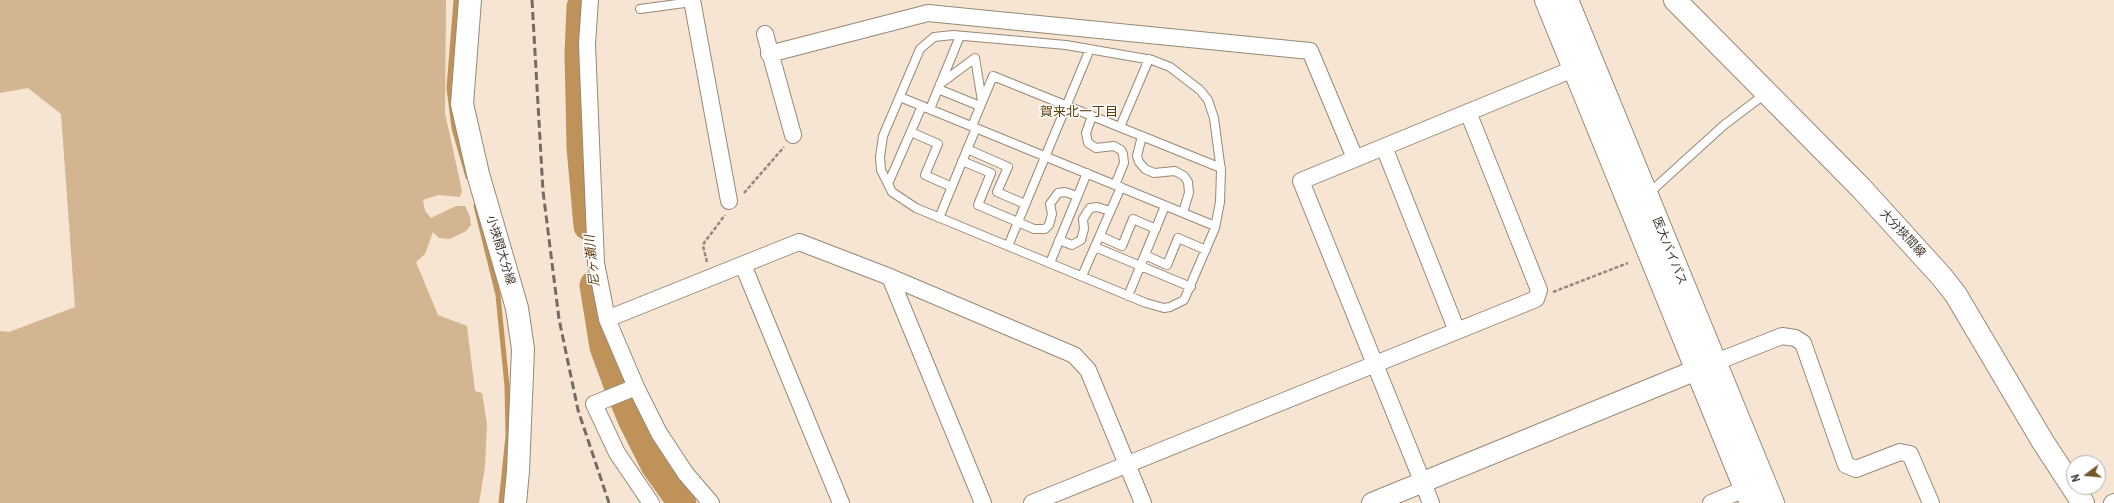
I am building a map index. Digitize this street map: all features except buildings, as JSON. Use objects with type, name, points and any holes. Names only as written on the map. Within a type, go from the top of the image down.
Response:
[{"type":"main road","name":"小挾間大分線","points":[[470,0],[462,104],[478,174],[517,308],[523,348],[518,471],[515,503]]},
{"type":"main road","name":"医大バイパス","points":[[1546,0],[1583,65],[1647,194],[1706,366],[1748,496]]},
{"type":"main road","name":"医大バイパス","points":[[1567,0],[1583,65],[1706,366],[1773,503]]},
{"type":"main road","name":"大分挾間線","points":[[1675,0],[1768,92],[1861,188],[1942,278],[1988,348],[2043,442],[2083,503]]},
{"type":"street","points":[[590,0],[587,44],[595,235],[599,284],[607,319],[631,389],[686,474],[711,503]]},
{"type":"street","points":[[692,1],[728,201]]},
{"type":"street","points":[[769,54],[928,13],[1310,51],[1355,158]]},
{"type":"street","points":[[765,34],[769,54],[793,135]]},
{"type":"street","points":[[1431,503],[1301,181],[1583,65]]},
{"type":"street","points":[[1032,503],[1536,299],[1539,290],[1468,112]]},
{"type":"street","points":[[1384,146],[1457,331]]},
{"type":"street","points":[[607,319],[799,242],[890,277],[1074,355],[1088,370],[1143,503]]},
{"type":"street","points":[[743,265],[842,503]]},
{"type":"street","points":[[890,277],[983,503]]},
{"type":"street","points":[[1372,503],[1782,336],[1795,338],[1803,343],[1846,465],[1856,469],[1900,452],[1910,454],[1931,503]]},
{"type":"street","points":[[631,389],[594,404],[617,453],[651,503]]},
{"type":"street","points":[[1711,503],[1748,496]]},
{"type":"lane","points":[[640,9],[692,1]]},
{"type":"lane","points":[[938,36],[960,36],[1066,45],[1149,59],[1162,63],[1190,81],[1208,100],[1214,118],[1221,168],[1220,202],[1215,226],[1184,300],[1170,307],[1153,306],[939,218],[900,199],[888,184],[881,170],[881,146],[917,53],[924,44],[938,36]]},
{"type":"lane","points":[[930,109],[960,36]]},
{"type":"lane","points":[[1008,246],[1090,49]]},
{"type":"lane","points":[[939,86],[975,58],[981,104]]},
{"type":"lane","points":[[1120,127],[1149,59]]},
{"type":"lane","points":[[939,218],[967,149],[981,104],[993,76],[1221,168]]},
{"type":"lane","points":[[939,86],[981,104]]},
{"type":"lane","points":[[1647,194],[1724,126],[1768,92]]},
{"type":"lane","points":[[900,96],[1215,226]]},
{"type":"lane","points":[[888,184],[922,106]]},
{"type":"lane","points":[[1082,276],[1110,211],[1124,163],[1124,154],[1121,150],[1114,146],[1096,148],[1088,143],[1086,133],[1092,116]]},
{"type":"lane","points":[[911,132],[938,144],[925,175],[952,187]]},
{"type":"lane","points":[[1142,136],[1137,156],[1142,166],[1149,172],[1154,173],[1175,171],[1182,174],[1188,182],[1189,193],[1182,212]]},
{"type":"lane","points":[[967,149],[1008,167],[997,192],[1025,204]]},
{"type":"lane","points":[[962,161],[991,173],[978,205],[1039,230],[1045,229],[1051,221],[1050,204],[1055,195],[1065,192],[1077,196]]},
{"type":"lane","points":[[1050,263],[1087,173]]},
{"type":"lane","points":[[1128,296],[1165,206]]},
{"type":"lane","points":[[1059,240],[1072,245],[1081,240],[1084,229],[1082,219],[1090,208],[1097,207],[1110,211]]},
{"type":"lane","points":[[1100,236],[1122,246],[1133,219],[1156,229]]},
{"type":"lane","points":[[1145,255],[1167,265],[1178,238],[1206,250]]},
{"type":"lane","points":[[1095,247],[1190,287]]},
{"type":"path","points":[[1536,299],[1628,263]]},
{"type":"shaded area","points":[[0,0],[446,0],[445,113],[462,191],[460,197],[438,195],[423,200],[425,211],[431,218],[456,206],[465,206],[470,217],[471,225],[466,231],[450,239],[439,238],[433,232],[425,254],[416,262],[438,315],[467,326],[475,391],[482,393],[487,424],[485,467],[479,503],[0,503],[0,331],[9,332],[75,307],[61,114],[28,88],[0,93]]},
{"type":"waterway","points":[[456,0],[449,88],[454,128],[468,177]]},
{"type":"waterway","name":"尼ヶ瀬川","points":[[581,7],[579,54],[581,147],[588,226]]},
{"type":"waterway","points":[[476,206],[498,295],[507,386],[508,436],[501,503]]},
{"type":"waterway","name":"尼ヶ瀬川","points":[[594,285],[604,347],[618,385],[632,419],[655,465],[682,503]]},
{"type":"railway","points":[[532,0],[543,191],[559,319],[578,410],[609,503]]},
{"type":"district","name":"賀来北一丁目","points":[[1079,112]]}]
